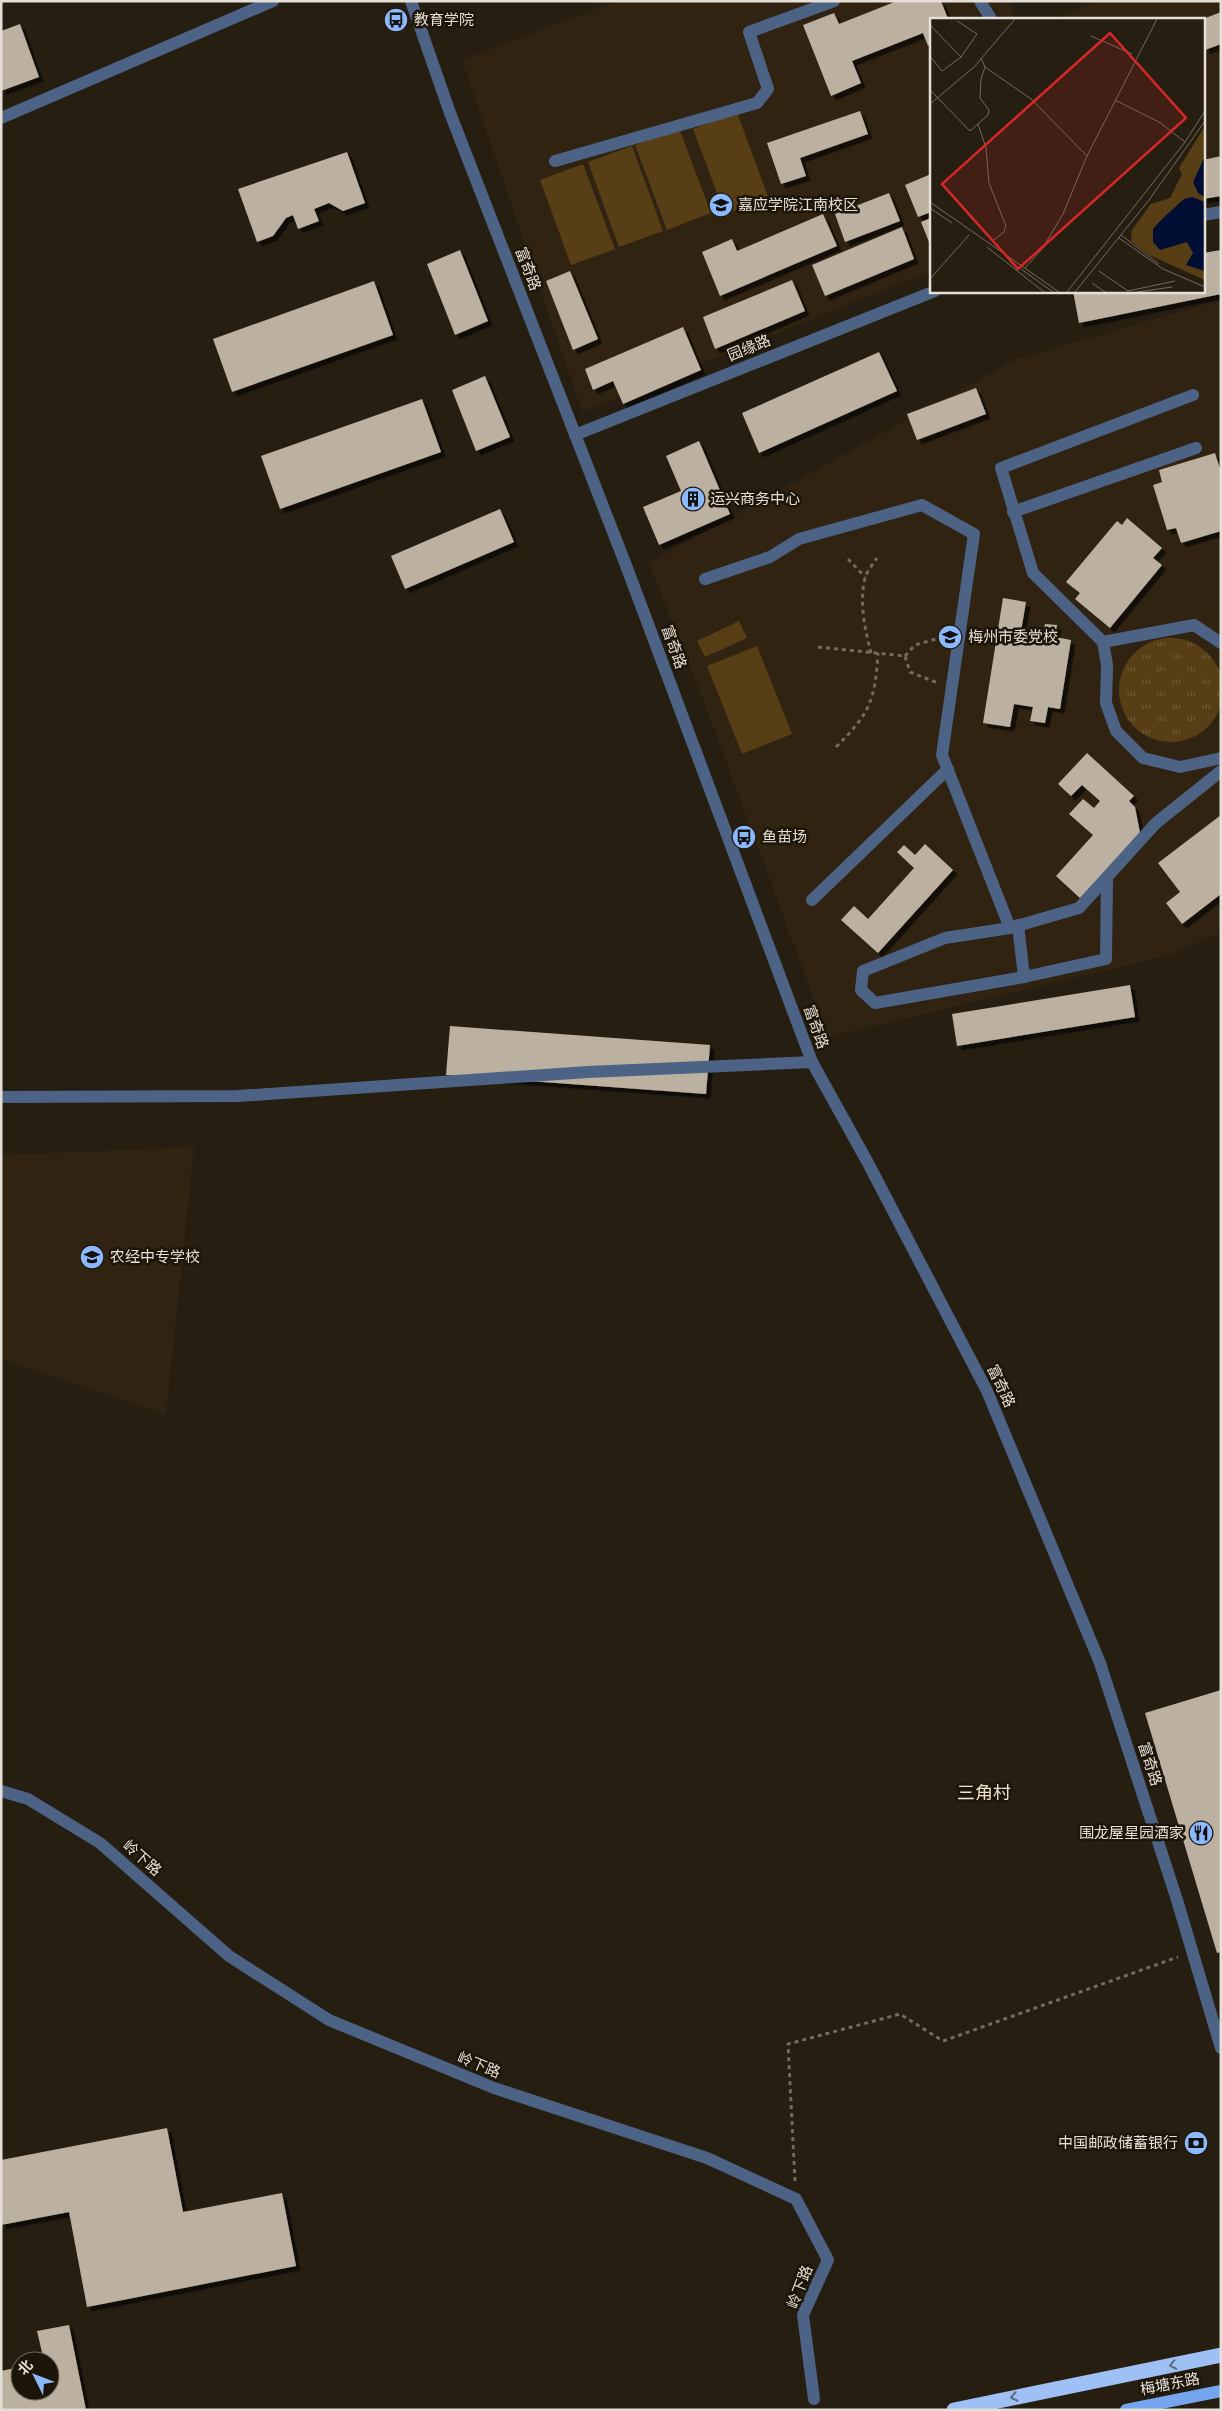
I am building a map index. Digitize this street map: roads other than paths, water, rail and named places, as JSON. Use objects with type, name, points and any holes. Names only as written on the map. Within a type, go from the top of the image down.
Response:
[{"type":"highway","points":[[954,2410],[1221,2355]]},
{"type":"main road","name":"梅塘东路","points":[[1126,2410],[1221,2391]]},
{"type":"street","points":[[1,118],[273,1]]},
{"type":"street","name":"富奇路","points":[[411,1],[450,113],[575,435],[812,1062],[868,1162],[987,1391],[1100,1663],[1193,1952],[1221,2048]]},
{"type":"street","points":[[555,161],[757,103],[768,89],[749,32],[834,1]]},
{"type":"street","points":[[980,1],[990,18]]},
{"type":"street","points":[[1204,215],[1221,212]]},
{"type":"street","name":"园缘路","points":[[575,435],[933,292]]},
{"type":"street","points":[[1192,395],[1001,468],[1033,573],[1103,642],[1106,665],[1106,703],[1116,730],[1143,758],[1180,767],[1221,758]]},
{"type":"street","points":[[1013,512],[1196,448]]},
{"type":"street","points":[[705,579],[770,557],[799,539],[922,505],[974,534],[942,755],[1014,926],[1024,977]]},
{"type":"street","points":[[1103,642],[1194,625],[1221,643]]},
{"type":"street","points":[[812,900],[948,769]]},
{"type":"street","points":[[1107,877],[1106,960],[1024,977],[874,1003],[861,990],[863,971],[945,938],[1014,926],[1079,908],[1107,877],[1156,823],[1221,771]]},
{"type":"street","points":[[1,1097],[238,1096],[588,1072],[812,1062]]},
{"type":"street","name":"岭下路","points":[[1,1791],[28,1799],[100,1843],[229,1956],[329,2020],[494,2088],[707,2158],[796,2199],[828,2260],[803,2315],[814,2399]]},
{"type":"place","name":"教育学院","points":[[396,20]]},
{"type":"place","name":"嘉应学院江南校区","points":[[721,205]]},
{"type":"place","name":"运兴商务中心","points":[[693,499]]},
{"type":"place","name":"梅州市委党校","points":[[950,637]]},
{"type":"place","name":"鱼苗场","points":[[744,837]]},
{"type":"place","name":"农经中专学校","points":[[92,1257]]},
{"type":"place","name":"围龙屋星园酒家","points":[[1201,1833]]},
{"type":"place","name":"中国邮政储蓄银行","points":[[1196,2143]]},
{"type":"district","name":"三角村","points":[[984,1793]]}]
